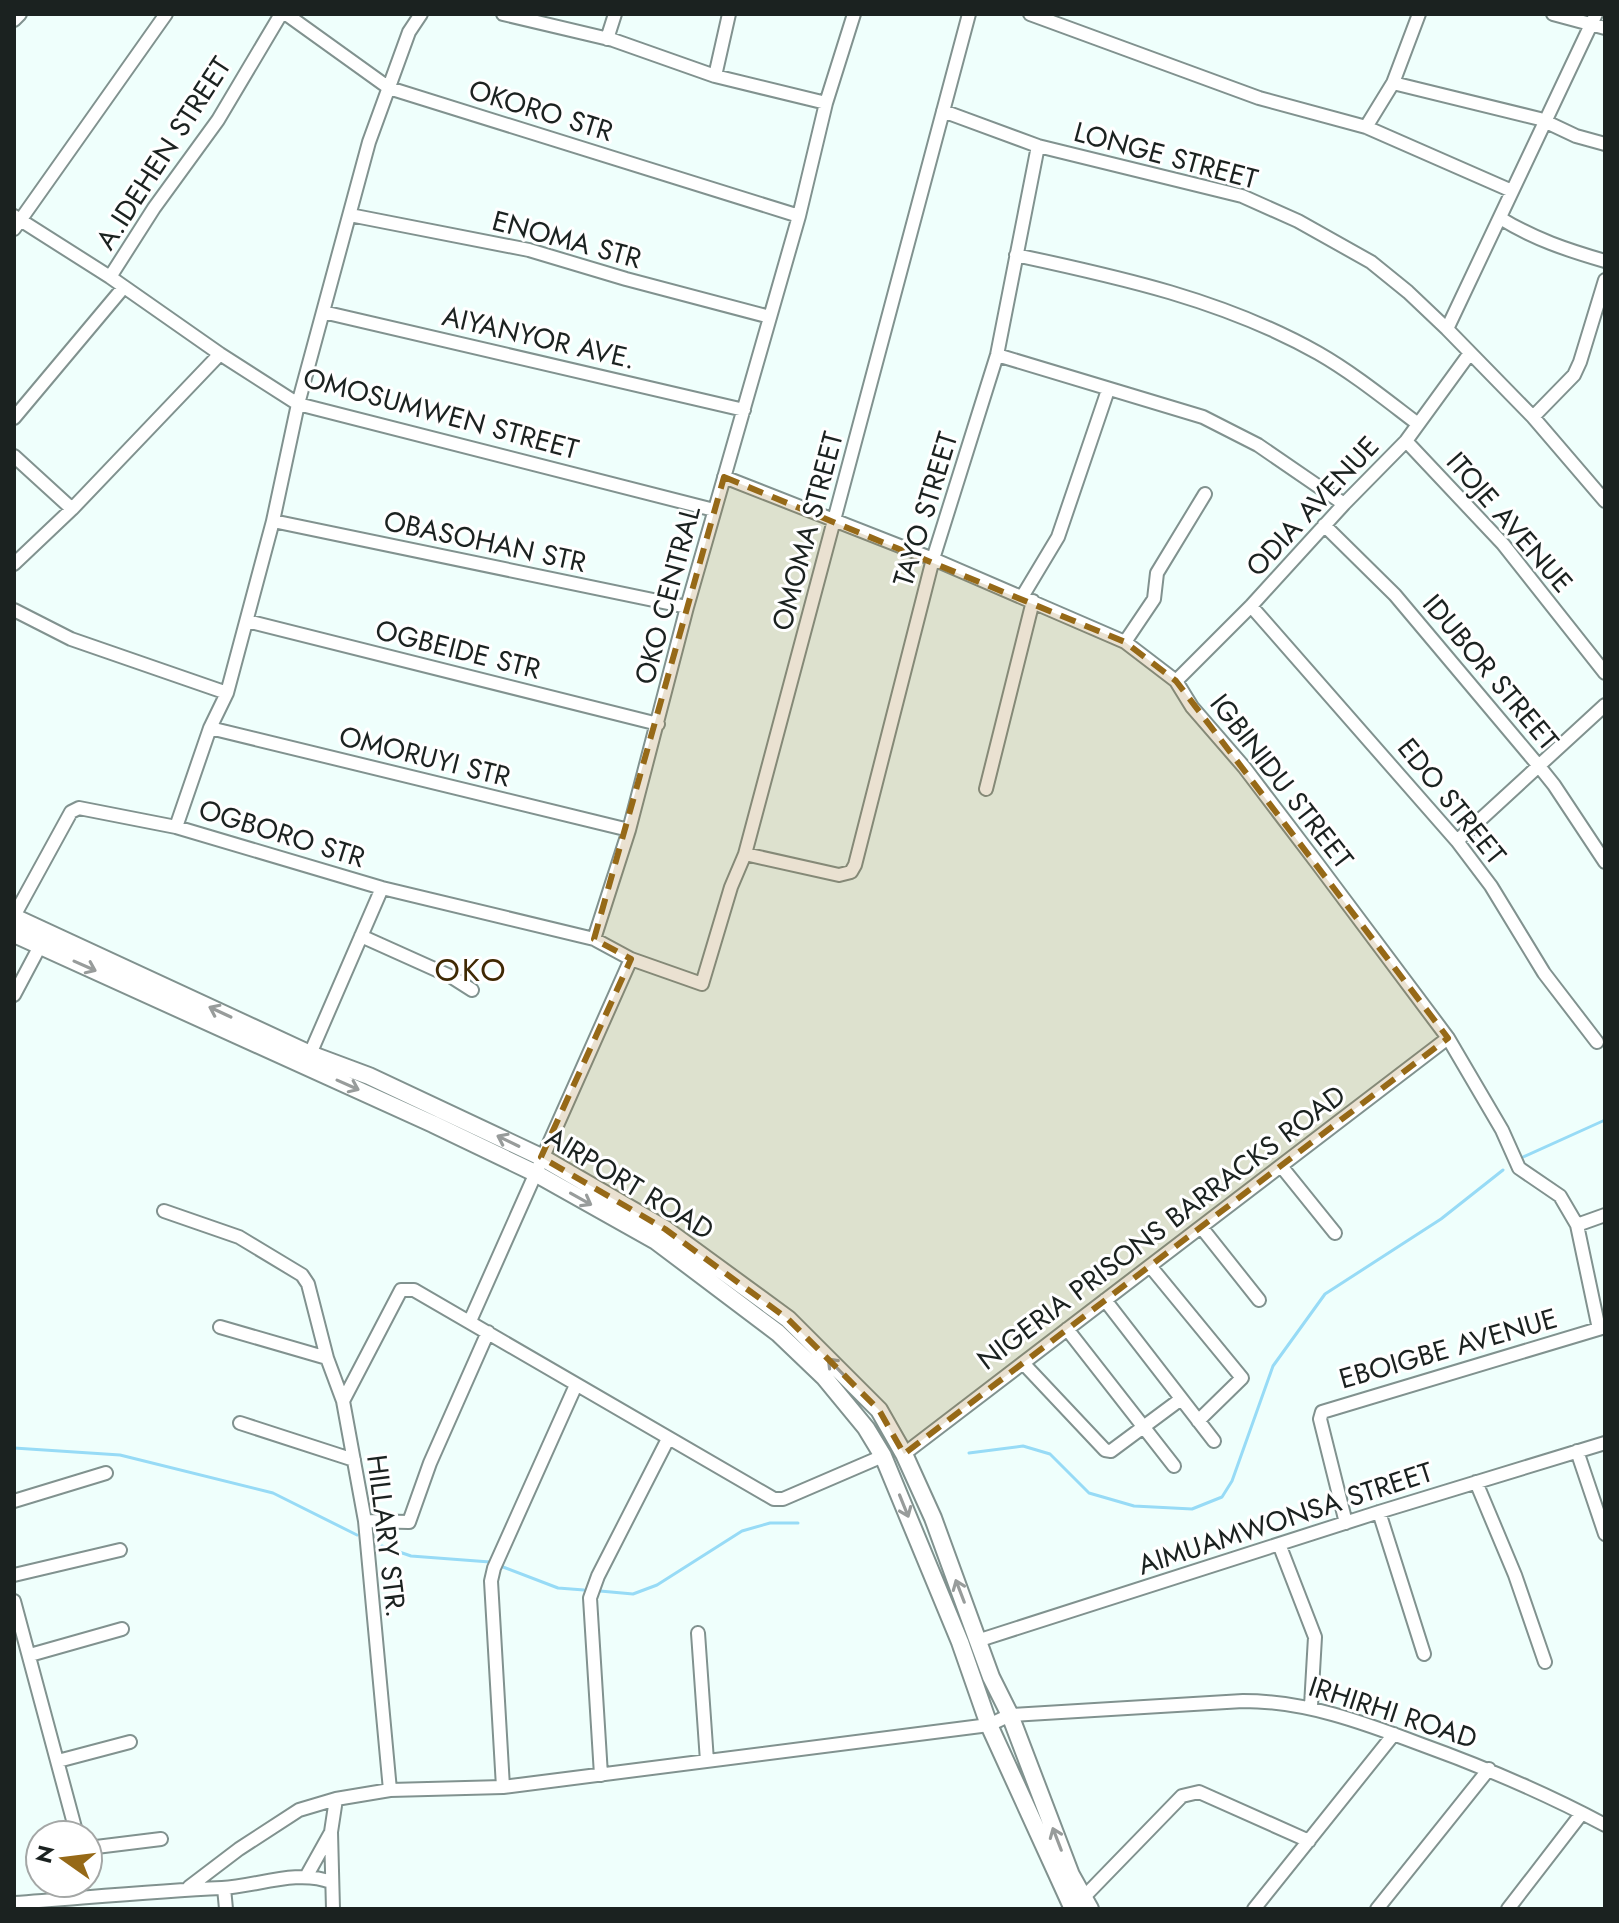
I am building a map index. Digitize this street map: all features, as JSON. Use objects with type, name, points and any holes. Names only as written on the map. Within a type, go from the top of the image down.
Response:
[{"type":"main road","name":"AIRPORT ROAD","points":[[14,917],[310,1054],[369,1076],[665,1229],[788,1319],[879,1410],[904,1454],[933,1518],[991,1677],[1010,1715],[1082,1905]]},
{"type":"main road","name":"AIRPORT ROAD","points":[[14,934],[360,1090],[538,1165],[656,1241],[778,1333],[832,1387],[866,1428],[883,1456],[960,1642],[989,1725],[1082,1905]]},
{"type":"street","points":[[14,20],[20,14]]},
{"type":"street","points":[[17,222],[166,14]]},
{"type":"street","name":"OKORO STR","points":[[284,14],[389,88],[799,216]]},
{"type":"street","name":"A.IDEHEN STREET","points":[[110,277],[154,208],[218,120],[284,14]]},
{"type":"street","points":[[176,827],[210,728],[227,693],[273,521],[298,404],[369,142],[409,32],[421,14]]},
{"type":"street","points":[[503,14],[607,39],[715,76],[826,103]]},
{"type":"street","points":[[607,39],[615,14]]},
{"type":"street","points":[[715,76],[729,14]]},
{"type":"street","name":"OKO CENTRAL","points":[[594,939],[629,830],[687,607],[799,216],[826,103],[854,14]]},
{"type":"street","name":"OMOMA STREET","points":[[631,959],[702,984],[731,887],[745,854],[969,14]]},
{"type":"street","points":[[1030,14],[1259,98],[1366,127],[1512,191]]},
{"type":"street","points":[[1366,127],[1393,83],[1419,14]]},
{"type":"street","points":[[1553,14],[1594,19],[1605,28]]},
{"type":"street","points":[[1447,329],[1594,19]]},
{"type":"street","points":[[1393,83],[1540,119],[1576,136],[1605,144]]},
{"type":"street","name":"LONGE STREET","points":[[943,111],[1038,146],[1242,196],[1298,221],[1371,262],[1447,329],[1533,417],[1605,501]]},
{"type":"street","name":"TAYO STREET","points":[[745,854],[839,875],[851,872],[855,865],[933,559],[997,355],[1038,146]]},
{"type":"street","name":"ENOMA STR","points":[[350,215],[529,250],[770,317]]},
{"type":"street","points":[[1500,218],[1558,248],[1605,261]]},
{"type":"street","name":"OMOSUMWEN STREET","points":[[17,222],[110,277],[298,404],[714,510]]},
{"type":"street","points":[[1016,255],[1111,275],[1232,311],[1318,353],[1418,424]]},
{"type":"street","points":[[1533,417],[1574,375],[1605,280]]},
{"type":"street","points":[[14,418],[123,288]]},
{"type":"street","name":"AIYANYOR AVE.","points":[[323,312],[744,410]]},
{"type":"street","name":"ODIA AVENUE","points":[[1176,681],[1406,441],[1470,353]]},
{"type":"street","points":[[14,564],[72,509],[220,354]]},
{"type":"street","points":[[997,355],[1203,417],[1258,445],[1344,504]]},
{"type":"street","points":[[986,789],[1028,599],[1058,537],[1108,390]]},
{"type":"street","name":"ITOJE AVENUE","points":[[1406,441],[1503,544],[1605,673]]},
{"type":"street","points":[[14,456],[72,509]]},
{"type":"street","name":"IGBINIDU STREET","points":[[724,477],[933,559],[1125,642],[1176,681],[1192,707],[1244,767],[1448,1038],[1502,1130],[1519,1168],[1560,1196],[1577,1225],[1602,1328]]},
{"type":"street","points":[[1125,642],[1154,599],[1157,573],[1205,494]]},
{"type":"street","name":"OBASOHAN STR","points":[[273,521],[687,607]]},
{"type":"street","name":"IDUBOR STREET","points":[[1324,525],[1395,595],[1538,765],[1605,862]]},
{"type":"street","name":"EDO STREET","points":[[1251,606],[1457,841],[1491,886],[1544,973],[1597,1042]]},
{"type":"street","points":[[14,610],[71,639],[227,693]]},
{"type":"street","name":"OGBEIDE STR","points":[[247,621],[658,724]]},
{"type":"street","points":[[1457,841],[1605,705]]},
{"type":"street","name":"OMORUYI STR","points":[[210,728],[629,830]]},
{"type":"street","name":"OGBORO STR","points":[[14,917],[71,812],[79,808],[176,827],[382,888],[594,939]]},
{"type":"street","points":[[310,1054],[382,888]]},
{"type":"street","points":[[361,936],[450,976],[472,990]]},
{"type":"street","points":[[470,1321],[631,959],[594,939]]},
{"type":"street","points":[[14,995],[40,946]]},
{"type":"street","name":"NIGERIA PRISONS BARRACKS ROAD","points":[[904,1454],[1448,1038]]},
{"type":"street","points":[[1281,1166],[1335,1233]]},
{"type":"street","name":"HILLARY STR.","points":[[164,1211],[239,1237],[302,1275],[308,1284],[327,1358],[343,1401],[365,1521],[390,1790]]},
{"type":"street","points":[[1577,1225],[1605,1215]]},
{"type":"street","points":[[1201,1227],[1259,1300]]},
{"type":"street","points":[[1150,1266],[1242,1378],[1198,1421]]},
{"type":"street","points":[[343,1401],[401,1290],[414,1290],[774,1499],[783,1499],[883,1456]]},
{"type":"street","points":[[1105,1300],[1214,1441]]},
{"type":"street","points":[[220,1327],[327,1358]]},
{"type":"street","name":"EBOIGBE AVENUE","points":[[1346,1523],[1320,1419],[1322,1412],[1602,1328]]},
{"type":"street","points":[[1067,1329],[1174,1466]]},
{"type":"street","points":[[365,1521],[409,1522],[430,1463],[488,1332]]},
{"type":"street","points":[[1023,1363],[1105,1450],[1111,1451],[1181,1399]]},
{"type":"street","points":[[503,1787],[491,1581],[494,1568],[576,1385]]},
{"type":"street","points":[[240,1423],[354,1460]]},
{"type":"street","points":[[601,1775],[590,1598],[598,1576],[668,1439]]},
{"type":"street","name":"AIMUAMWONSA STREET","points":[[980,1640],[1605,1443]]},
{"type":"street","points":[[1577,1451],[1605,1534]]},
{"type":"street","points":[[14,1501],[106,1473]]},
{"type":"street","points":[[1476,1482],[1515,1575],[1545,1662]]},
{"type":"street","points":[[1379,1512],[1424,1654]]},
{"type":"street","points":[[1279,1544],[1315,1637],[1311,1706]]},
{"type":"street","points":[[14,1575],[120,1550]]},
{"type":"street","points":[[14,1601],[73,1819]]},
{"type":"street","points":[[30,1655],[122,1629]]},
{"type":"street","points":[[698,1633],[707,1761]]},
{"type":"street","name":"IRHIRHI ROAD","points":[[1010,1715],[1243,1701],[1311,1706],[1489,1769],[1533,1787],[1605,1825]]},
{"type":"street","points":[[189,1887],[239,1849],[299,1810],[336,1799],[390,1790],[503,1787],[601,1775],[989,1725],[1010,1715]]},
{"type":"street","points":[[1254,1909],[1394,1734]]},
{"type":"street","points":[[58,1761],[130,1742]]},
{"type":"street","points":[[1377,1909],[1489,1769]]},
{"type":"street","points":[[1082,1905],[1182,1796],[1199,1792],[1309,1841]]},
{"type":"street","points":[[333,1909],[331,1832],[336,1799]]},
{"type":"street","points":[[1508,1909],[1582,1813]]},
{"type":"street","points":[[306,1877],[331,1832]]},
{"type":"street","points":[[104,1846],[161,1839]]},
{"type":"street","points":[[14,1903],[189,1887],[224,1888],[306,1877],[331,1882]]},
{"type":"street","points":[[224,1888],[226,1909]]},
{"type":"street","points":[[119,1895],[120,1909]]},
{"type":"highlighted area","points":[[724,477],[1125,642],[1176,681],[1448,1038],[904,1454],[879,1410],[788,1319],[665,1229],[541,1157],[631,959],[594,939]]},
{"type":"waterway","points":[[1523,1157],[1605,1120]]},
{"type":"waterway","points":[[969,1453],[1023,1446],[1050,1454],[1089,1493],[1134,1506],[1192,1509],[1222,1497],[1232,1481],[1273,1366],[1325,1294],[1441,1219],[1503,1170]]},
{"type":"waterway","points":[[14,1448],[120,1455],[273,1493],[357,1535]]},
{"type":"waterway","points":[[600,1591],[633,1594],[657,1585],[742,1531],[770,1523],[798,1523]]},
{"type":"waterway","points":[[382,1546],[411,1556],[490,1562]]},
{"type":"waterway","points":[[503,1567],[558,1588],[584,1590]]},
{"type":"district","name":"OKO","points":[[471,970]]}]
